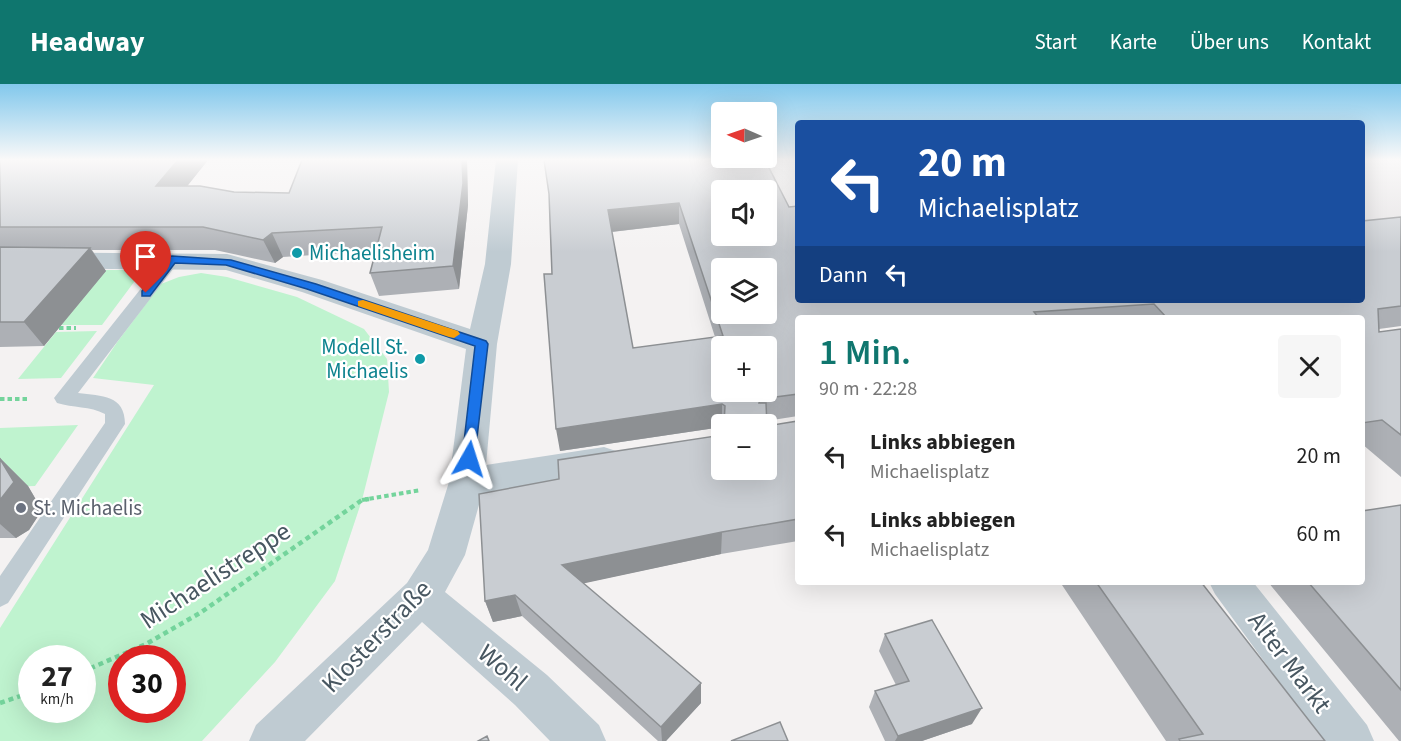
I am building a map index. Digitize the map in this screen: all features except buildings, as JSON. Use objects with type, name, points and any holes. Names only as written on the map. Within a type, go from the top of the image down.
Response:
[{"type":"street","name":"Klosterstraße","points":[[272,741],[421,596],[446,555],[466,482],[482,344],[498,264],[504,191]]},
{"type":"street","points":[[0,260],[227,262],[312,286],[482,344]]},
{"type":"street","points":[[466,482],[634,456]]},
{"type":"street","name":"Alter Markt","points":[[1231,585],[1351,741]]},
{"type":"street","name":"Wohl","points":[[421,596],[531,690],[583,741]]},
{"type":"lane","points":[[0,596],[115,424],[115,411],[100,403],[64,398],[172,260]]},
{"type":"path","name":"Michaelistreppe","points":[[96,666],[146,644],[201,613],[363,500],[466,482]]},
{"type":"path","points":[[0,703],[18,697]]},
{"type":"shaded area","points":[[1365,191],[1401,191],[1401,218],[1365,222]]},
{"type":"green space","points":[[106,270],[143,270],[102,325],[61,325]]},
{"type":"green space","points":[[201,273],[227,277],[297,297],[364,329],[387,359],[389,392],[362,500],[335,581],[275,662],[202,741],[0,741],[0,628],[154,385],[93,378],[161,284],[179,277]]},
{"type":"green space","points":[[97,331],[61,378],[18,379],[56,332]]},
{"type":"green space","points":[[78,425],[35,486],[0,487],[0,428]]},
{"type":"slow traffic","points":[[363,303],[454,334]]},
{"type":"place","name":"Michaelisheim","points":[[297,253]]},
{"type":"place","name":"Modell St. Michaelis","points":[[420,359]]},
{"type":"place","name":"St. Michaelis","points":[[21,508]]},
{"type":"route","points":[[146,293],[172,260],[227,262],[312,286],[482,344],[469,459]]}]
